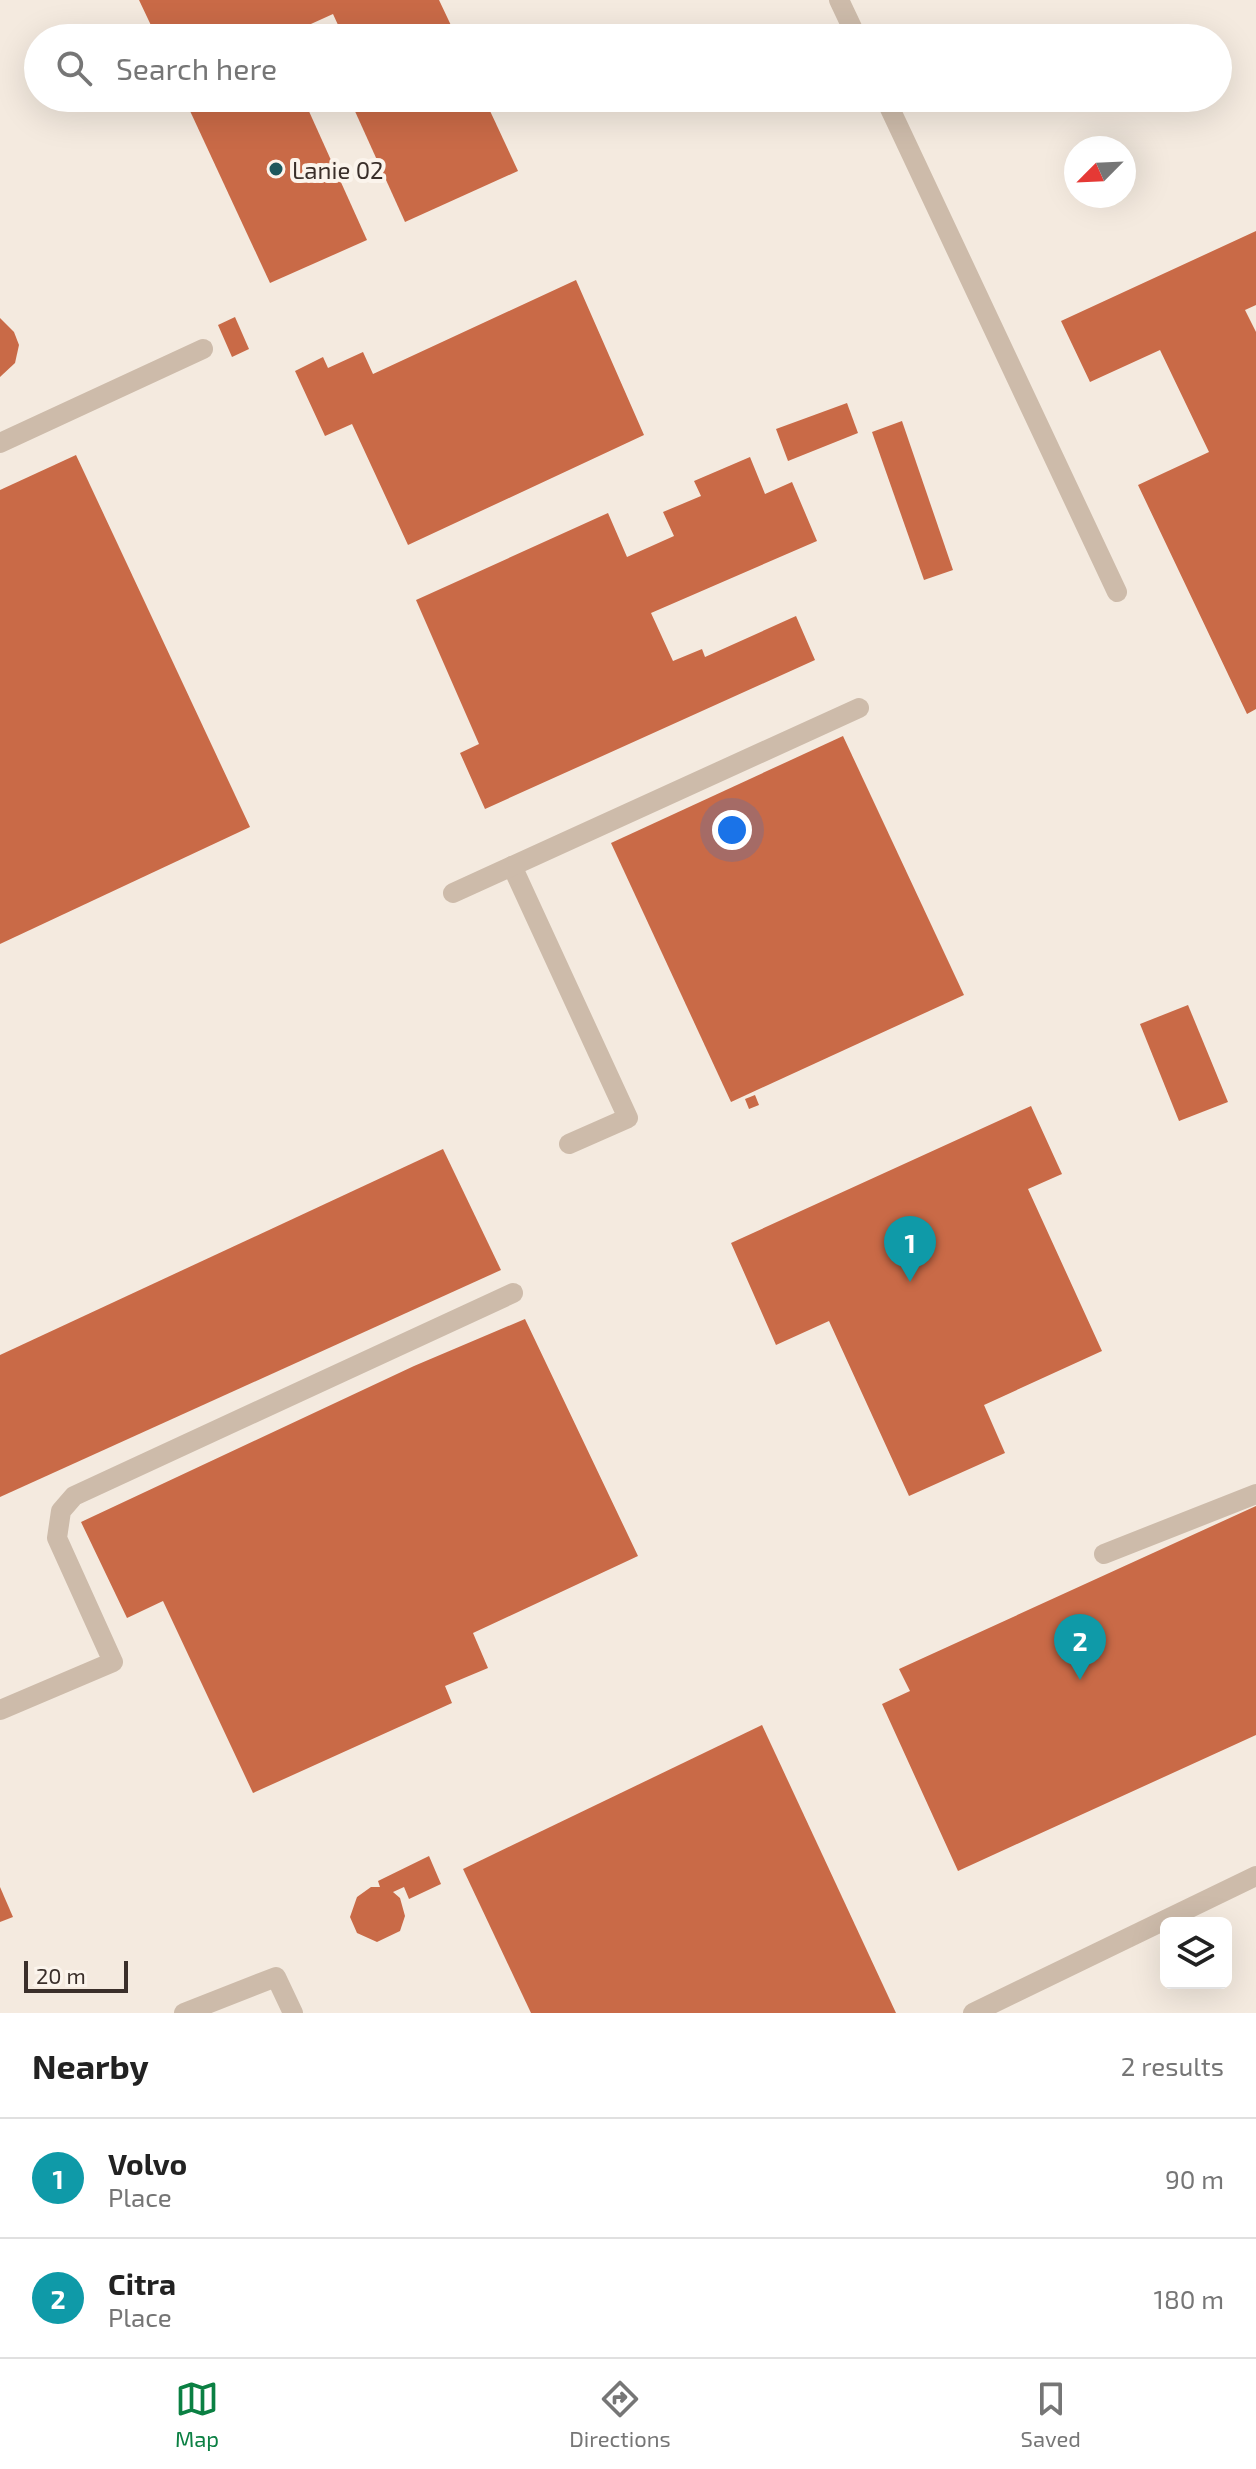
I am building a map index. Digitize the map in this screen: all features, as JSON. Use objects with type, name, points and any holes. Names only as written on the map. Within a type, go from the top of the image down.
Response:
[{"type":"lane","points":[[839,0],[850,24]]},
{"type":"lane","points":[[892,112],[1117,592]]},
{"type":"lane","points":[[0,443],[203,349]]},
{"type":"lane","points":[[453,893],[859,708]]},
{"type":"lane","points":[[512,866],[628,1118],[569,1144]]},
{"type":"lane","points":[[0,1710],[113,1662],[57,1538],[61,1511],[74,1496],[513,1293]]},
{"type":"lane","points":[[1104,1554],[1256,1494]]},
{"type":"lane","points":[[973,2013],[1256,1876]]},
{"type":"lane","points":[[184,2013],[276,1977],[293,2013]]},
{"type":"building","points":[[139,0],[439,0],[450,24],[338,24],[333,14],[311,24],[150,24]]},
{"type":"building","name":"Lanie 02","points":[[191,112],[309,112],[367,240],[270,283]]},
{"type":"building","name":"Lanie 02","points":[[355,112],[491,112],[518,171],[405,222]]},
{"type":"building","points":[[1256,231],[1256,305],[1245,310],[1256,332],[1256,709],[1247,714],[1138,485],[1209,452],[1160,350],[1090,382],[1061,321]]},
{"type":"building","points":[[576,280],[644,435],[408,545],[352,424],[325,436],[295,371],[323,357],[328,368],[363,352],[373,374]]},
{"type":"building","points":[[235,317],[249,349],[232,357],[218,325]]},
{"type":"building","points":[[0,318],[14,332],[19,345],[15,363],[0,377]]},
{"type":"building","points":[[847,403],[858,433],[788,461],[776,429]]},
{"type":"building","points":[[902,421],[953,570],[924,580],[872,432]]},
{"type":"building","points":[[76,455],[250,827],[0,944],[0,490]]},
{"type":"building","points":[[750,457],[765,494],[792,482],[817,541],[651,613],[673,661],[702,649],[705,657],[796,616],[815,660],[485,809],[460,753],[479,744],[416,600],[608,513],[627,557],[674,536],[663,512],[701,496],[694,481]]},
{"type":"building","points":[[843,736],[964,995],[731,1102],[611,843]]},
{"type":"building","points":[[1188,1005],[1228,1102],[1179,1121],[1140,1024]]},
{"type":"building","points":[[755,1095],[759,1105],[749,1109],[745,1099]]},
{"type":"building","points":[[1031,1106],[1062,1174],[1028,1189],[1102,1351],[984,1405],[1005,1453],[909,1496],[829,1321],[776,1345],[731,1243]]},
{"type":"building","points":[[443,1149],[501,1270],[0,1497],[0,1355]]},
{"type":"building","points":[[525,1319],[638,1556],[473,1633],[488,1668],[445,1686],[452,1703],[253,1793],[163,1601],[127,1618],[81,1522],[414,1366]]},
{"type":"building","points":[[1256,1506],[1256,1735],[958,1871],[882,1704],[910,1691],[899,1669]]},
{"type":"building","points":[[762,1725],[896,2013],[531,2013],[463,1869]]},
{"type":"building","points":[[429,1856],[441,1884],[409,1899],[404,1887],[393,1892],[400,1898],[405,1916],[400,1931],[377,1942],[357,1933],[350,1917],[357,1897],[371,1887],[380,1887],[378,1881]]},
{"type":"building","points":[[0,1887],[13,1917],[0,1922]]},
{"type":"place","name":"Lanie 02","points":[[276,169]]},
{"type":"place","name":"Volvo","points":[[910,1282]]},
{"type":"place","name":"Citra","points":[[1080,1680]]}]
